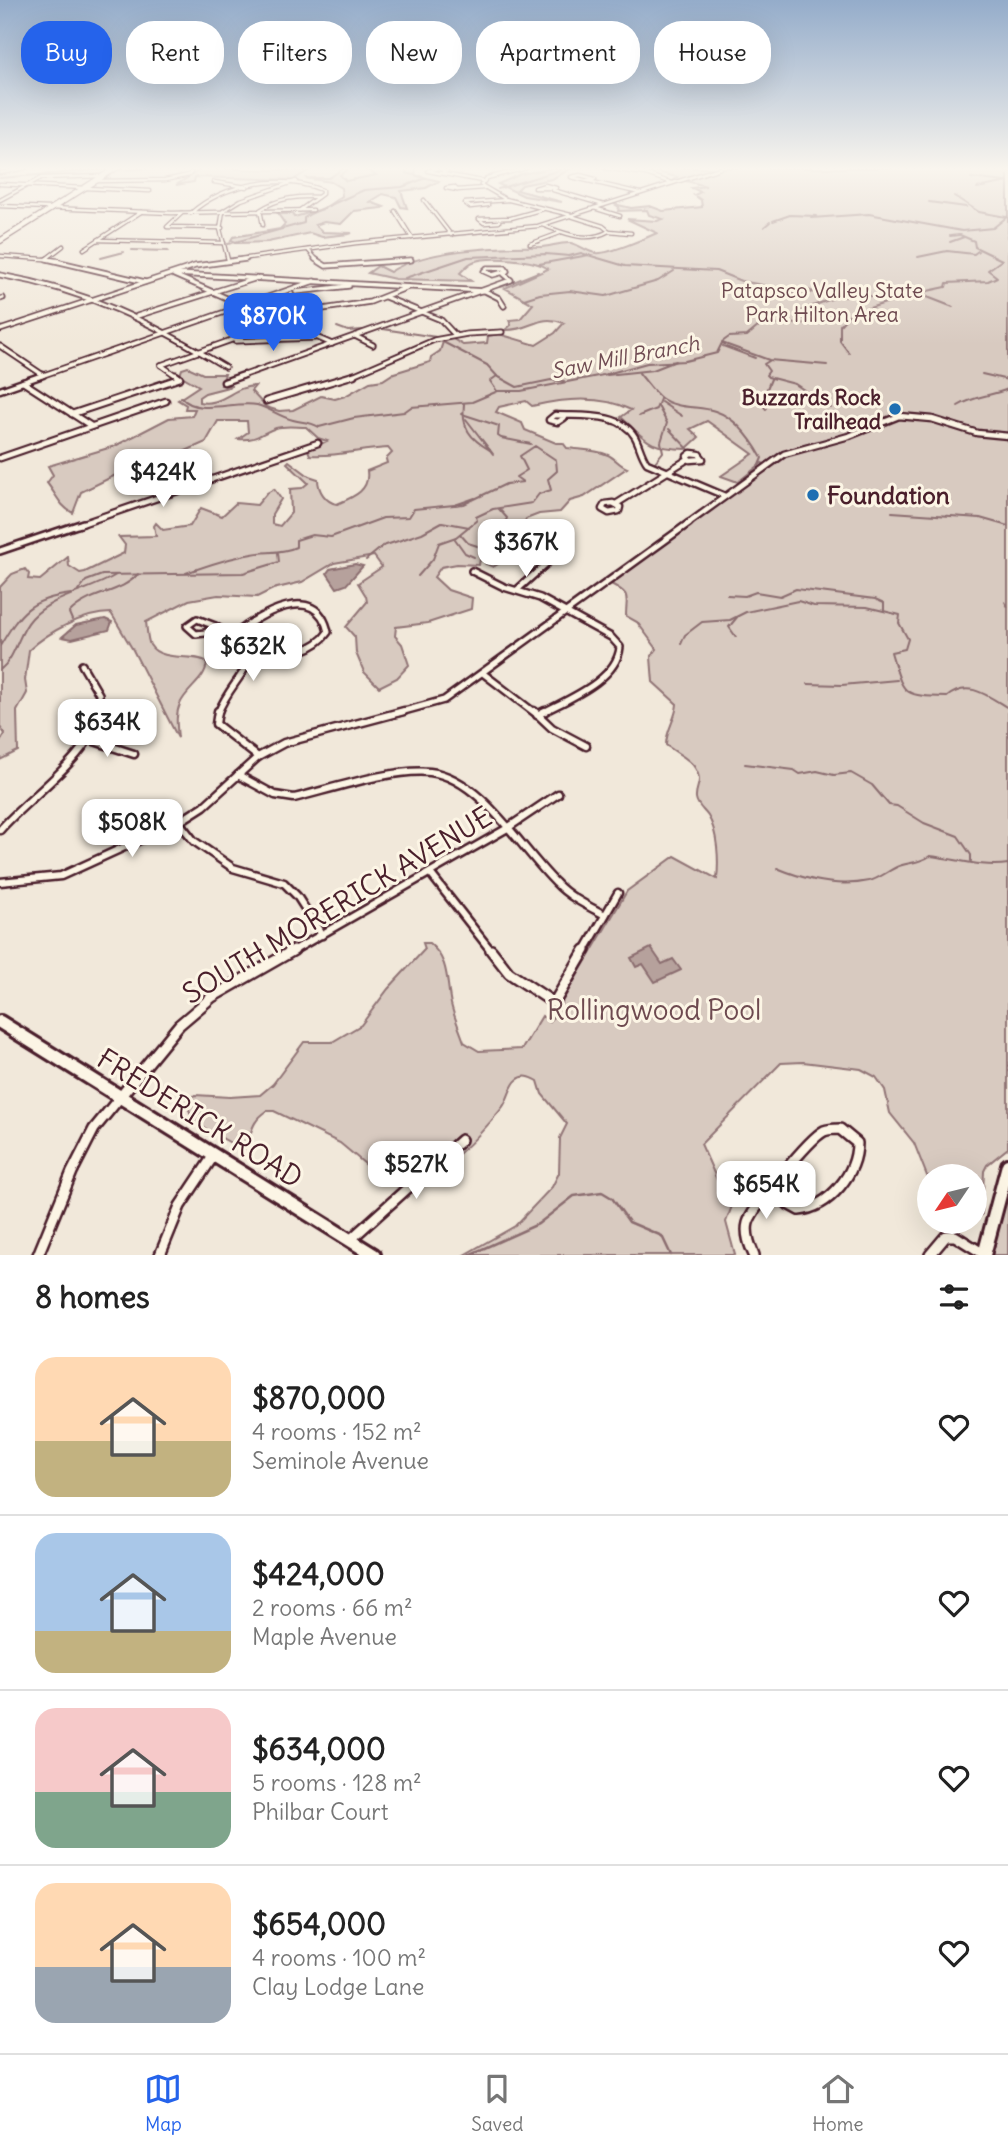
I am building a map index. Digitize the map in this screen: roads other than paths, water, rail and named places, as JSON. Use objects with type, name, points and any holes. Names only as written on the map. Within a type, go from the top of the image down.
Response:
[{"type":"main road","points":[[0,241],[22,227]]},
{"type":"main road","name":"FREDERICK ROAD","points":[[0,1022],[374,1255]]},
{"type":"main road","points":[[984,1255],[1008,1165]]},
{"type":"street","points":[[84,249],[119,227]]},
{"type":"street","points":[[182,227],[222,228],[228,261]]},
{"type":"street","points":[[405,227],[412,238]]},
{"type":"street","points":[[444,227],[451,235]]},
{"type":"street","points":[[0,330],[195,266],[308,250],[526,227]]},
{"type":"street","points":[[545,227],[590,237],[609,231],[620,232]]},
{"type":"street","points":[[604,227],[609,231]]},
{"type":"street","points":[[530,244],[562,232]]},
{"type":"street","points":[[98,240],[224,243]]},
{"type":"street","points":[[46,258],[63,246]]},
{"type":"street","points":[[308,250],[320,264],[329,267],[411,260]]},
{"type":"street","points":[[0,256],[46,258],[147,282]]},
{"type":"street","points":[[224,382],[510,281],[511,278],[504,274],[491,275],[484,271],[489,267],[501,267],[507,270],[504,274]]},
{"type":"street","points":[[172,274],[485,291],[499,298],[504,306]]},
{"type":"street","points":[[172,274],[332,345]]},
{"type":"street","points":[[0,275],[29,279],[99,298],[169,332],[225,368]]},
{"type":"street","points":[[137,317],[257,278]]},
{"type":"street","points":[[0,390],[314,281]]},
{"type":"street","points":[[282,294],[359,284]]},
{"type":"street","points":[[72,414],[180,378],[162,365],[316,310],[365,303],[409,286]]},
{"type":"street","points":[[385,297],[444,322],[455,335]]},
{"type":"street","points":[[266,401],[357,374],[426,343],[455,335],[502,332]]},
{"type":"street","points":[[355,336],[373,345]]},
{"type":"street","points":[[229,341],[315,338]]},
{"type":"street","points":[[0,346],[43,375]]},
{"type":"street","points":[[22,382],[91,426]]},
{"type":"street","points":[[0,458],[166,401]]},
{"type":"street","points":[[564,418],[599,417],[624,426],[635,436],[643,459],[664,472],[725,496]]},
{"type":"street","points":[[0,882],[61,876],[178,822],[204,806],[258,757],[274,747],[298,738],[438,703],[484,674],[784,454],[849,436],[891,417],[920,417],[977,433],[1008,436]]},
{"type":"street","points":[[0,551],[318,443]]},
{"type":"street","points":[[616,504],[688,459]]},
{"type":"street","points":[[517,590],[527,578],[551,561],[554,553]]},
{"type":"street","points":[[472,570],[504,587],[540,598],[611,637],[620,647],[619,658],[591,684],[537,715]]},
{"type":"street","points":[[234,635],[262,614],[284,608],[314,608],[325,617],[328,632],[317,645],[247,660]]},
{"type":"street","points":[[215,626],[234,635],[242,643],[247,660],[240,679],[219,708],[216,718],[222,731],[258,757]]},
{"type":"street","points":[[0,830],[88,739],[98,722],[102,703],[100,695],[82,665]]},
{"type":"street","points":[[484,674],[514,694],[559,732],[586,746]]},
{"type":"street","points":[[88,739],[134,754]]},
{"type":"street","points":[[238,775],[275,795],[294,798],[407,772],[441,774],[470,787],[557,885],[584,904],[606,915]]},
{"type":"street","name":"SOUTH MORERICK AVENUE","points":[[38,1255],[81,1151],[120,1096],[178,1025],[199,1006],[506,830],[558,794]]},
{"type":"street","points":[[178,822],[194,841],[233,868],[284,883],[297,896],[322,935]]},
{"type":"street","points":[[430,873],[509,973],[554,1003],[618,893]]},
{"type":"street","points":[[754,1255],[750,1248],[748,1222],[772,1189],[824,1131],[840,1129],[857,1143],[857,1160],[848,1175],[824,1200],[800,1210],[772,1189]]},
{"type":"street","points":[[351,1240],[461,1140]]},
{"type":"street","points":[[160,1255],[180,1206],[214,1155]]},
{"type":"street","points":[[930,1255],[946,1236],[955,1236],[984,1255]]},
{"type":"waterway","points":[[228,244],[291,227]]},
{"type":"waterway","points":[[938,227],[962,231],[995,227]]},
{"type":"waterway","points":[[950,236],[959,235]]},
{"type":"waterway","name":"Saw Mill Branch","points":[[917,293],[946,287],[947,283],[988,281],[997,277],[988,270],[1002,260],[975,247],[974,241],[960,235]]},
{"type":"waterway","points":[[950,242],[964,237]]},
{"type":"waterway","points":[[132,250],[168,251]]},
{"type":"waterway","points":[[918,257],[947,251],[974,254],[978,251]]},
{"type":"waterway","points":[[101,258],[124,252]]},
{"type":"waterway","points":[[405,278],[468,257],[546,254],[569,256],[581,253],[588,255]]},
{"type":"waterway","points":[[539,264],[588,255]]},
{"type":"waterway","points":[[588,255],[625,266],[716,271],[741,281],[773,287],[798,296],[814,292]]},
{"type":"waterway","points":[[524,299],[540,294],[570,291],[606,296],[658,281],[674,271]]},
{"type":"waterway","points":[[501,287],[538,272]]},
{"type":"waterway","points":[[808,290],[814,292]]},
{"type":"waterway","points":[[814,292],[831,298]]},
{"type":"waterway","name":"Saw Mill Branch","points":[[722,342],[729,337],[747,336],[759,326],[805,323],[806,320],[799,315],[800,311],[836,297],[917,293]]},
{"type":"waterway","points":[[917,293],[953,307]]},
{"type":"waterway","points":[[849,353],[840,341],[840,325],[850,314],[908,296]]},
{"type":"waterway","points":[[337,327],[348,331],[363,330]]},
{"type":"waterway","points":[[383,329],[436,337]]},
{"type":"waterway","points":[[441,341],[487,365],[497,376]]},
{"type":"waterway","points":[[675,362],[717,353],[722,343],[769,360],[827,365]]},
{"type":"waterway","points":[[723,346],[755,358]]},
{"type":"waterway","points":[[769,361],[764,364],[769,371],[766,375],[768,377],[795,384],[831,408]]},
{"type":"waterway","name":"Saw Mill Branch","points":[[181,397],[188,403],[206,407],[257,405],[288,419],[319,427],[354,418],[404,412],[411,407],[472,402],[498,391],[521,391],[603,375],[647,363],[675,362]]},
{"type":"waterway","points":[[607,375],[653,370],[675,362]]},
{"type":"waterway","points":[[639,373],[655,393],[667,402],[709,409],[730,419],[743,430],[758,451],[762,458],[759,465]]},
{"type":"waterway","points":[[982,374],[1008,380]]},
{"type":"waterway","points":[[497,376],[517,387],[551,380],[564,381]]},
{"type":"waterway","points":[[497,376],[490,381],[497,391]]},
{"type":"waterway","points":[[766,409],[761,403],[771,379]]},
{"type":"waterway","points":[[958,406],[1008,389]]},
{"type":"waterway","points":[[639,416],[656,409],[660,399]]},
{"type":"waterway","points":[[661,402],[682,416]]},
{"type":"waterway","points":[[463,414],[464,404]]},
{"type":"waterway","points":[[655,462],[663,452],[661,442],[667,423],[658,406]]},
{"type":"waterway","points":[[463,414],[499,426],[498,436],[501,438],[531,444]]},
{"type":"waterway","points":[[463,414],[468,432],[490,450]]},
{"type":"waterway","points":[[466,419],[490,450]]},
{"type":"waterway","points":[[669,429],[695,456]]},
{"type":"waterway","points":[[455,505],[464,504],[506,484],[523,482],[516,477],[527,470],[520,456],[535,446],[556,460],[557,471],[548,479],[551,490],[539,494],[532,503],[493,509],[476,517],[477,520],[468,527]]},
{"type":"waterway","points":[[490,450],[493,454]]},
{"type":"waterway","points":[[455,505],[475,498]]},
{"type":"waterway","points":[[186,573],[235,558],[290,549],[296,547],[296,540],[312,535],[331,537],[383,518],[409,517],[414,509],[455,505]]},
{"type":"waterway","points":[[499,509],[507,518],[503,528]]},
{"type":"waterway","points":[[892,512],[980,518],[1008,526]]},
{"type":"waterway","points":[[366,560],[383,546],[422,533],[442,522],[468,527]]},
{"type":"waterway","points":[[418,576],[433,559],[439,543],[456,537],[468,527]]},
{"type":"waterway","points":[[460,534],[468,543],[493,551]]},
{"type":"waterway","points":[[455,539],[465,553],[474,557]]},
{"type":"waterway","points":[[138,574],[243,573],[279,562],[278,553]]},
{"type":"waterway","points":[[72,620],[69,613],[77,606],[123,586],[138,574]]},
{"type":"waterway","points":[[78,591],[86,581],[102,575],[138,574]]},
{"type":"waterway","points":[[0,670],[10,658],[27,624],[41,610],[116,575]]},
{"type":"waterway","points":[[727,595],[745,596],[756,592],[780,596],[796,589],[875,599],[884,603],[884,610]]},
{"type":"waterway","points":[[0,646],[20,616],[28,609],[45,599],[71,594]]},
{"type":"waterway","points":[[738,616],[798,601],[814,606],[867,607],[900,615],[899,623],[908,639],[905,649],[891,652],[902,685],[907,690],[921,696],[947,697],[963,689],[970,689],[985,694],[1008,708]]},
{"type":"waterway","points":[[1005,602],[1008,607]]},
{"type":"waterway","points":[[681,644],[685,635],[702,622],[730,620],[738,616]]},
{"type":"waterway","points":[[736,637],[729,627],[738,616]]},
{"type":"waterway","points":[[808,684],[842,685],[897,680]]},
{"type":"waterway","points":[[745,764],[794,770],[800,774],[817,771],[834,775],[851,773],[872,785],[889,805],[897,806],[924,823],[958,836],[971,855],[971,861]]},
{"type":"waterway","points":[[777,868],[810,879],[845,884],[873,880],[899,866],[930,856],[979,864],[1008,864]]},
{"type":"waterway","points":[[469,1255],[538,1224],[574,1196],[602,1192],[612,1198],[629,1222],[662,1236],[671,1255]]},
{"type":"place","name":"Buzzards Rock Trailhead","points":[[895,409]]},
{"type":"place","name":"Foundation","points":[[813,495]]},
{"type":"park label","name":"Patapsco Valley State Park Hilton Area","points":[[822,302]]},
{"type":"park label","name":"Rollingwood Pool","points":[[654,1010]]}]
